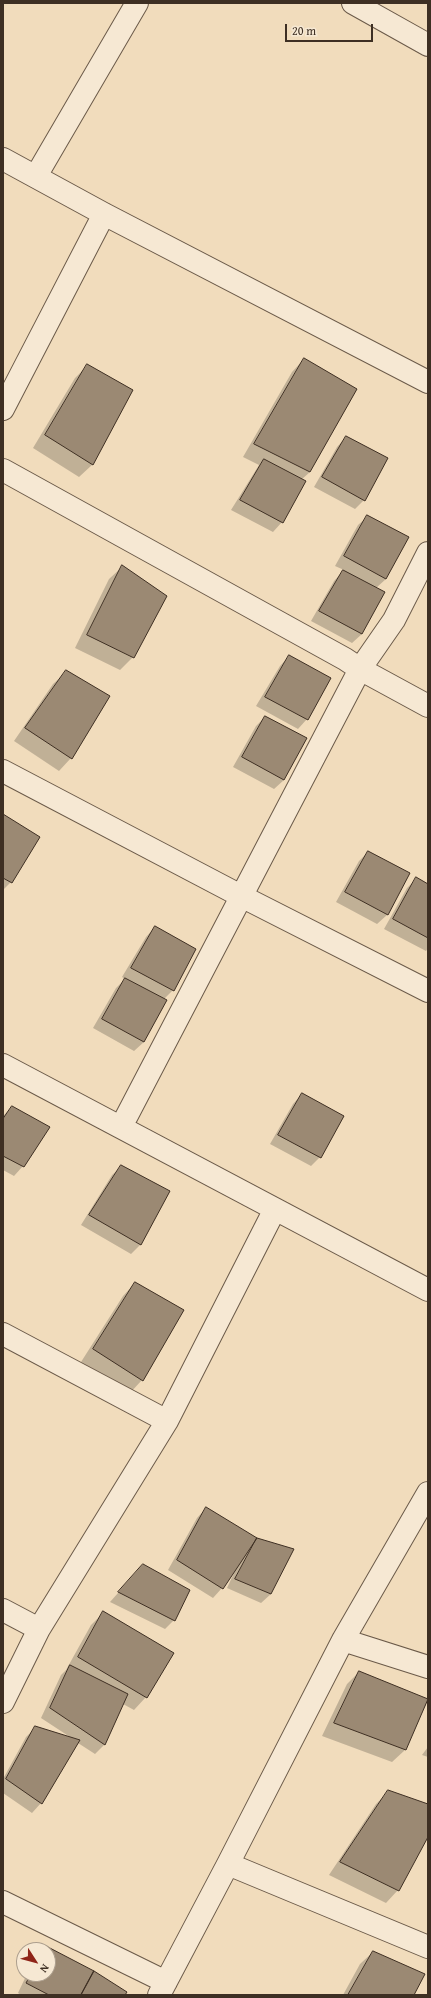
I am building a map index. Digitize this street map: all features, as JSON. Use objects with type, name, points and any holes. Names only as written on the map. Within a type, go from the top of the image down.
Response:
[{"type":"street","points":[[36,176],[137,3]]},
{"type":"street","points":[[353,3],[428,45]]},
{"type":"street","points":[[3,159],[104,214],[428,382]]},
{"type":"street","points":[[3,409],[104,214]]},
{"type":"street","points":[[3,470],[345,659],[360,670],[428,706]]},
{"type":"street","points":[[121,1127],[360,670],[394,620],[428,553]]},
{"type":"street","points":[[3,771],[241,896],[428,991]]},
{"type":"street","points":[[3,1065],[428,1290]]},
{"type":"street","points":[[3,1702],[39,1629],[166,1421],[276,1209]]},
{"type":"street","points":[[3,1334],[166,1421]]},
{"type":"street","points":[[3,1902],[162,1989],[343,1640],[428,1492]]},
{"type":"street","points":[[3,1610],[39,1629]]},
{"type":"street","points":[[343,1640],[428,1667]]},
{"type":"street","points":[[228,1864],[428,1947]]},
{"type":"building","points":[[304,358],[357,389],[310,472],[254,444]]},
{"type":"building","points":[[87,364],[133,390],[93,465],[45,435]]},
{"type":"building","points":[[346,436],[388,458],[365,501],[322,477]]},
{"type":"building","points":[[264,459],[306,481],[283,523],[240,500]]},
{"type":"building","points":[[367,515],[409,537],[386,579],[344,556]]},
{"type":"building","points":[[122,565],[167,596],[134,658],[87,635]]},
{"type":"building","points":[[343,570],[385,592],[362,634],[319,611]]},
{"type":"building","points":[[289,655],[331,678],[308,720],[265,697]]},
{"type":"building","points":[[66,670],[110,696],[72,759],[25,728]]},
{"type":"building","points":[[265,716],[307,738],[284,780],[242,757]]},
{"type":"building","points":[[3,814],[40,837],[12,883],[3,878]]},
{"type":"building","points":[[368,851],[410,873],[388,915],[345,892]]},
{"type":"building","points":[[416,877],[428,884],[428,938],[393,919]]},
{"type":"building","points":[[155,926],[196,949],[174,991],[131,968]]},
{"type":"building","points":[[125,978],[167,1000],[144,1042],[102,1019]]},
{"type":"building","points":[[302,1093],[344,1116],[321,1158],[278,1135]]},
{"type":"building","points":[[12,1106],[50,1127],[24,1167],[3,1156],[3,1119]]},
{"type":"building","points":[[121,1165],[170,1191],[141,1245],[89,1215]]},
{"type":"building","points":[[135,1282],[184,1310],[143,1381],[93,1349]]},
{"type":"building","points":[[206,1507],[257,1538],[223,1589],[177,1560]]},
{"type":"building","points":[[257,1538],[294,1549],[271,1594],[235,1579]]},
{"type":"building","points":[[143,1564],[190,1590],[175,1621],[118,1592]]},
{"type":"building","points":[[103,1611],[174,1653],[147,1698],[78,1657]]},
{"type":"building","points":[[70,1665],[128,1694],[105,1745],[50,1708]]},
{"type":"building","points":[[359,1671],[428,1699],[406,1750],[334,1723]]},
{"type":"building","points":[[35,1726],[80,1740],[42,1804],[6,1779]]},
{"type":"building","points":[[388,1790],[428,1804],[428,1837],[399,1891],[340,1862]]},
{"type":"building","points":[[56,1951],[94,1971],[81,1995],[49,1995],[26,1983],[56,1982]]},
{"type":"building","points":[[373,1951],[425,1974],[414,1995],[348,1995]]},
{"type":"building","points":[[94,1971],[127,1992],[125,1995],[81,1995]]}]
